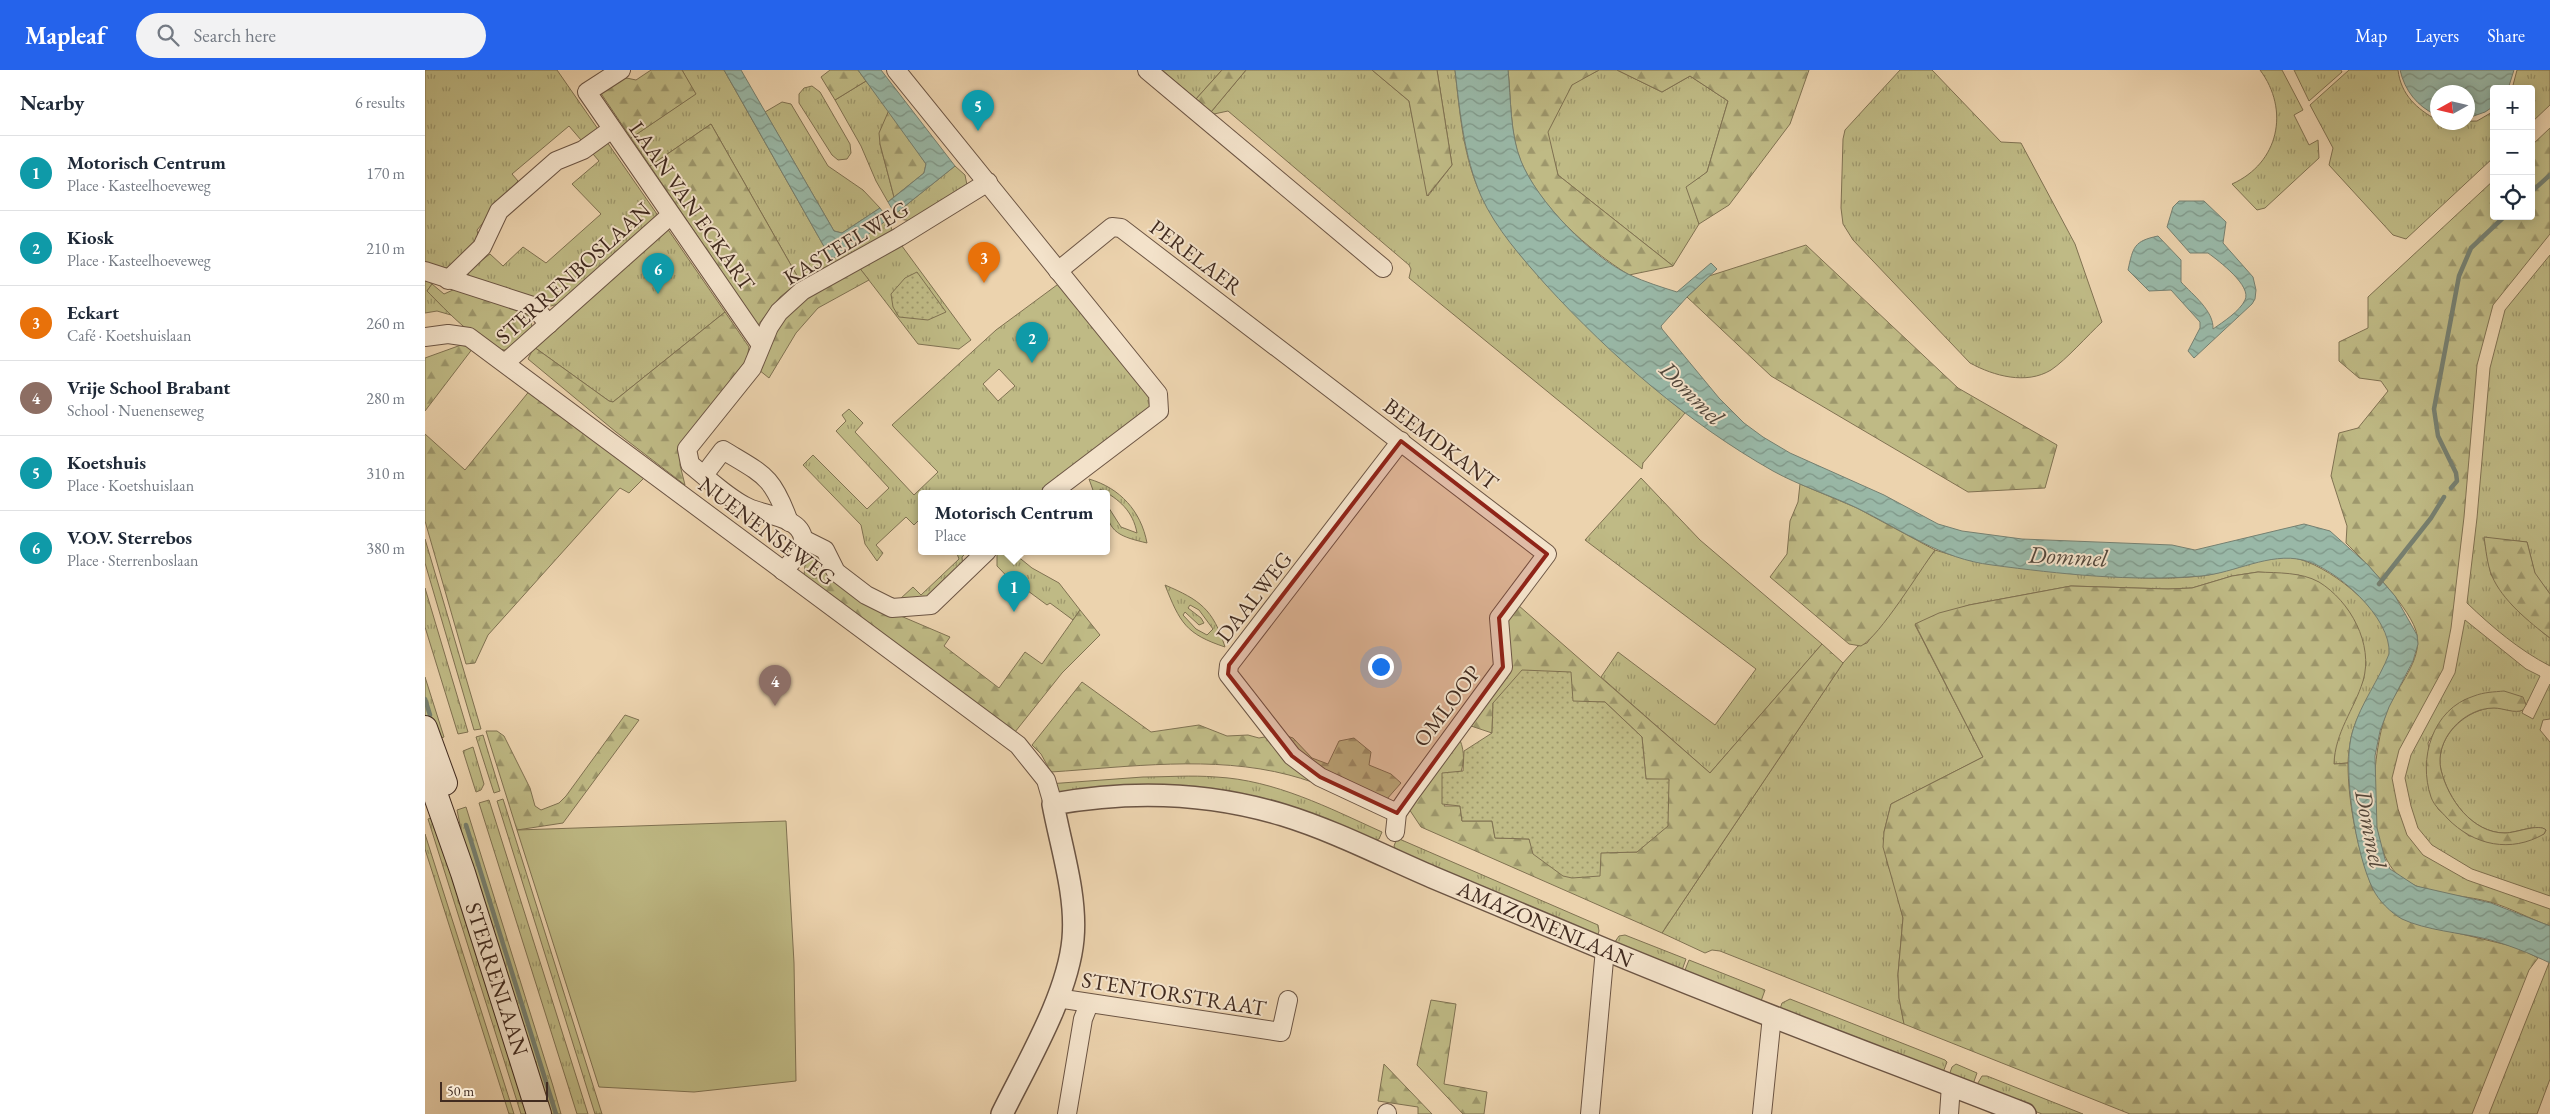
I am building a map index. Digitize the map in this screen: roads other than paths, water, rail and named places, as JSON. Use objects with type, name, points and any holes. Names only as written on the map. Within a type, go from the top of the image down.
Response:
[{"type":"main road","name":"STERRENLAAN","points":[[425,728],[434,749],[451,802],[463,872]]},
{"type":"main road","name":"STERRENLAAN","points":[[425,766],[429,792],[463,872],[539,1114]]},
{"type":"street","name":"LAAN VAN ECKART","points":[[621,70],[587,92],[761,345]]},
{"type":"street","points":[[896,70],[1158,394],[1159,411],[1055,490]]},
{"type":"street","points":[[1147,70],[1383,268]]},
{"type":"street","points":[[448,280],[482,247],[499,211],[556,161],[583,150],[612,129]]},
{"type":"street","name":"KASTEELWEG","points":[[789,522],[748,508],[690,464],[687,449],[752,368],[761,345],[779,312],[802,291],[903,234],[988,182]]},
{"type":"street","name":"STERRENBOSLAAN","points":[[505,364],[671,216]]},
{"type":"street","name":"PERELAER","points":[[1058,271],[1112,228],[1121,228],[1307,369]]},
{"type":"street","points":[[425,271],[533,306],[549,324]]},
{"type":"street","name":"NUENENSEWEG","points":[[425,337],[448,334],[469,336],[1018,746],[1046,780],[1053,804]]},
{"type":"street","name":"BEEMDKANT","points":[[1307,369],[1547,554]]},
{"type":"street","name":"DAALWEG","points":[[1397,813],[1320,777],[1292,756],[1228,674],[1229,665],[1401,442]]},
{"type":"street","points":[[704,475],[723,450],[765,475],[775,486],[789,522],[799,529],[803,539],[801,548],[783,571]]},
{"type":"street","points":[[803,539],[825,550],[836,572],[867,596],[892,608],[931,605],[983,555]]},
{"type":"street","name":"OMLOOP","points":[[1395,832],[1397,813],[1503,667],[1499,618],[1547,554]]},
{"type":"street","name":"AMAZONENLAAN","points":[[1053,804],[1090,797],[1151,794],[1209,798],[1283,815],[1361,845],[1431,877],[1605,949],[2025,1114]]},
{"type":"street","points":[[1003,1114],[1057,998],[1068,965],[1073,939],[1073,913],[1053,804]]},
{"type":"street","points":[[1589,1114],[1605,949]]},
{"type":"street","name":"STENTORSTRAAT","points":[[1057,998],[1281,1032],[1288,1000]]},
{"type":"street","points":[[1067,1114],[1083,1019],[1089,1004]]},
{"type":"street","points":[[1762,1114],[1772,1016]]},
{"type":"street","points":[[1949,1114],[1951,1086]]},
{"type":"water","points":[[724,70],[741,70],[834,231],[842,233],[880,208],[888,219],[838,258],[830,257]]},
{"type":"water","points":[[858,70],[881,70],[955,166],[895,214],[888,202],[924,173],[926,164]]},
{"type":"water","name":"Dommel","points":[[1455,70],[1508,70],[1513,128],[1517,151],[1521,161],[1539,193],[1552,210],[1583,242],[1599,255],[1630,275],[1677,292],[1711,263],[1717,269],[1687,297],[1661,326],[1662,329],[1719,398],[1744,423],[1790,453],[1884,495],[1938,524],[1962,531],[2022,539],[2172,545],[2195,550],[2304,524],[2330,531],[2368,565],[2395,596],[2417,635],[2418,644],[2413,661],[2389,707],[2380,731],[2375,756],[2377,828],[2385,859],[2390,869],[2416,886],[2491,903],[2550,926],[2550,963],[2495,941],[2411,923],[2394,913],[2381,902],[2375,893],[2367,874],[2356,833],[2352,810],[2349,765],[2350,746],[2356,720],[2389,654],[2388,640],[2372,611],[2346,584],[2316,565],[2290,558],[2265,561],[2214,574],[2175,578],[2122,578],[2070,574],[1973,562],[1939,550],[1857,508],[1773,471],[1711,432],[1624,363],[1571,312],[1510,243],[1487,208],[1475,181],[1463,134]]},
{"type":"water","points":[[2400,70],[2514,70],[2509,85],[2490,85],[2490,109],[2475,116],[2475,85],[2430,85],[2430,112],[2413,97],[2402,78]]},
{"type":"water","points":[[2179,201],[2204,201],[2226,222],[2223,243],[2253,277],[2256,290],[2255,299],[2252,304],[2194,358],[2188,351],[2200,328],[2200,322],[2171,290],[2149,291],[2128,270],[2133,250],[2136,246],[2144,240],[2158,236],[2181,260],[2181,282],[2206,310],[2210,316],[2213,329],[2231,316],[2243,304],[2246,294],[2239,281],[2226,268],[2208,253],[2190,253],[2167,227],[2173,207]]},
{"type":"waterway","points":[[2535,188],[2550,175]]},
{"type":"waterway","points":[[2451,488],[2457,481],[2456,473],[2438,436],[2434,409],[2459,276],[2471,248],[2501,220]]},
{"type":"waterway","points":[[2379,584],[2431,518],[2444,497]]},
{"type":"waterway","points":[[425,699],[430,715]]},
{"type":"waterway","points":[[466,825],[556,1114]]},
{"type":"place","name":"Koetshuis","points":[[978,131]]},
{"type":"place","name":"Eckart","points":[[984,283]]},
{"type":"place","name":"V.O.V. Sterrebos","points":[[658,294]]},
{"type":"place","name":"Kiosk","points":[[1032,363]]},
{"type":"place","name":"Motorisch Centrum","points":[[1014,612]]},
{"type":"place","name":"Vrije School Brabant","points":[[775,706]]}]
